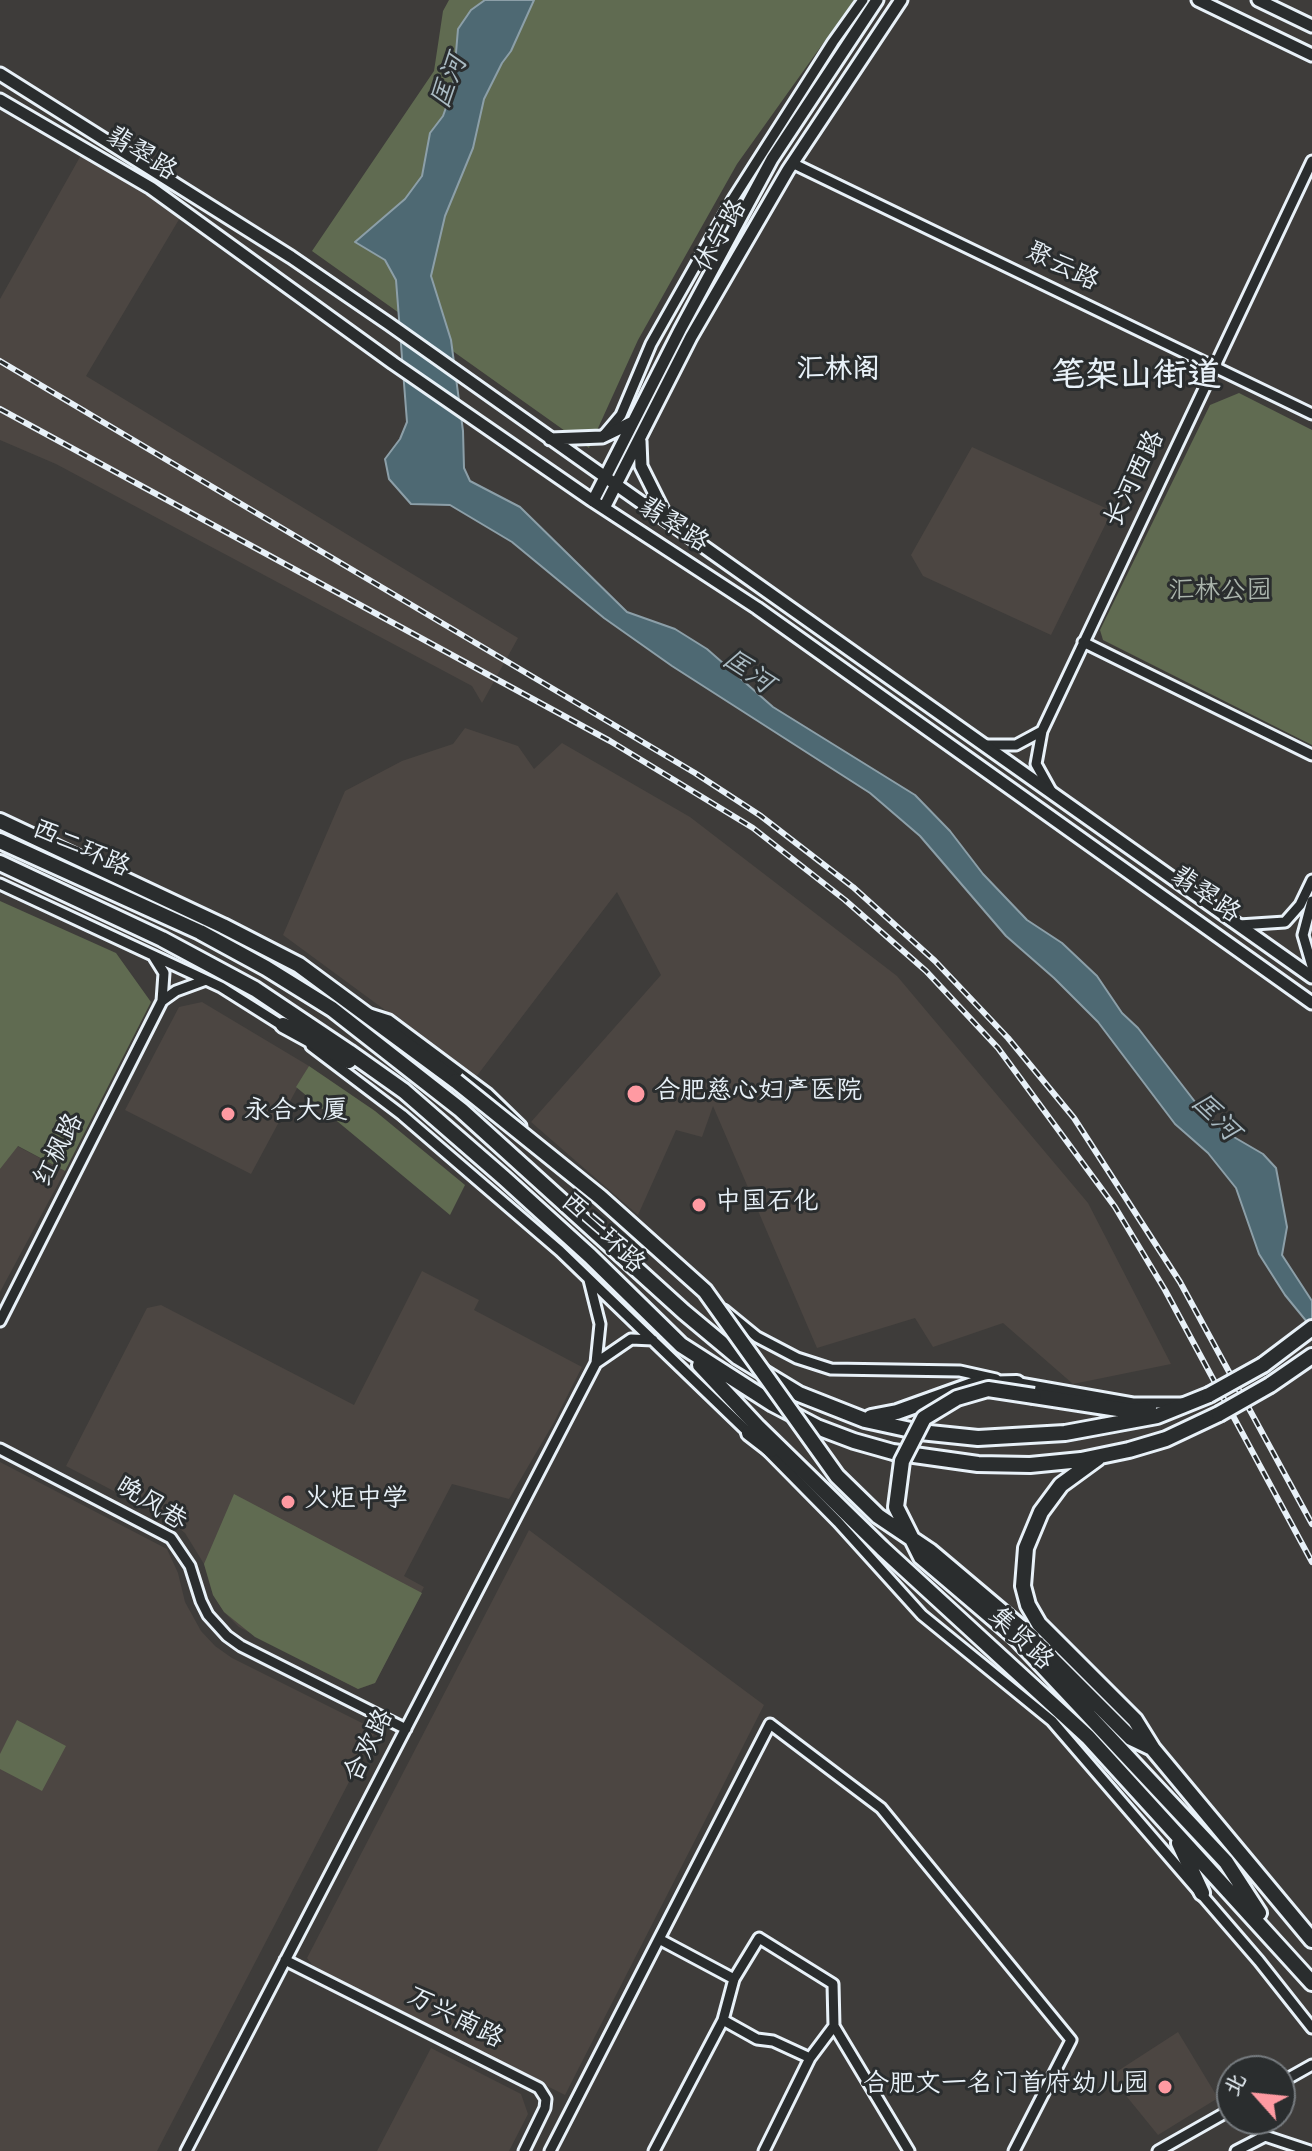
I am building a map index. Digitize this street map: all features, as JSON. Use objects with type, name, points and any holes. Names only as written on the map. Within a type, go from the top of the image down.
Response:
[{"type":"highway","name":"西二环路","points":[[0,821],[299,965],[456,1081]]},
{"type":"highway","name":"西二环路","points":[[0,841],[200,932],[334,1010],[461,1110],[738,1357],[799,1394],[856,1416],[920,1432],[978,1438],[1065,1433],[1094,1428],[1157,1416],[1209,1395],[1263,1365],[1309,1330]]},
{"type":"highway","name":"西二环路","points":[[0,863],[162,939],[255,989],[349,1052],[404,1091],[590,1256],[681,1345],[773,1404],[817,1427],[854,1441],[893,1452],[991,1465],[1030,1465],[1102,1456],[1166,1439],[1219,1414],[1312,1356]]},
{"type":"highway","points":[[334,1010],[456,1081],[600,1197],[705,1291],[837,1476],[878,1516],[930,1551],[1131,1738],[1153,1749]]},
{"type":"highway","points":[[283,1025],[404,1091]]},
{"type":"highway","name":"集贤路","points":[[681,1345],[824,1491],[1088,1737],[1312,1983]]},
{"type":"highway","points":[[856,1416],[877,1417],[897,1412],[975,1384],[1017,1383]]},
{"type":"highway","points":[[1189,1403],[1131,1411],[988,1389],[957,1398],[924,1418],[902,1461],[896,1507],[921,1557],[1018,1633],[1226,1862],[1284,1951]]},
{"type":"highway","points":[[749,1433],[824,1491]]},
{"type":"highway","points":[[1102,1456],[1061,1485],[1041,1512],[1026,1548],[1023,1586],[1028,1605],[1039,1624],[1135,1720],[1153,1749],[1312,1940]]},
{"type":"highway","points":[[1172,1828],[1202,1893]]},
{"type":"main road","name":"休宁路","points":[[593,501],[772,159],[877,0]]},
{"type":"main road","name":"休宁路","points":[[604,508],[691,337],[792,163],[901,0]]},
{"type":"main road","points":[[1198,0],[1310,55]]},
{"type":"main road","points":[[1258,0],[1310,24]]},
{"type":"main road","name":"翡翠路","points":[[0,74],[291,257],[389,324],[1312,977]]},
{"type":"main road","name":"翡翠路","points":[[0,100],[151,188],[502,439],[757,608],[1312,1003]]},
{"type":"main road","points":[[550,439],[602,437],[634,422]]},
{"type":"main road","points":[[640,439],[641,466],[671,525]]},
{"type":"street","points":[[602,437],[621,415],[651,344],[733,199],[863,0]]},
{"type":"street","name":"长河西路","points":[[1042,731],[1312,161]]},
{"type":"street","name":"聚云路","points":[[792,163],[1312,414]]},
{"type":"street","points":[[1083,642],[1312,755]]},
{"type":"street","points":[[983,745],[1016,745],[1042,731]]},
{"type":"street","points":[[1042,731],[1036,764],[1052,794]]},
{"type":"street","points":[[1239,925],[1285,922],[1300,905],[1312,880]]},
{"type":"street","points":[[0,884],[206,980],[283,1025],[402,1115],[560,1251],[838,1522],[922,1615],[1052,1721],[1202,1893],[1312,2028]]},
{"type":"street","points":[[1312,901],[1303,935],[1312,966]]},
{"type":"street","points":[[152,954],[164,973],[162,1001]]},
{"type":"street","points":[[162,1001],[176,991],[206,980]]},
{"type":"street","name":"红枫路","points":[[0,1321],[162,1001]]},
{"type":"street","points":[[366,1012],[389,1020],[487,1093],[617,1221],[757,1337],[797,1358],[831,1369],[960,1371],[1133,1403],[1189,1403]]},
{"type":"street","points":[[589,1280],[600,1324],[596,1363]]},
{"type":"street","points":[[596,1363],[631,1339],[653,1340]]},
{"type":"street","name":"合欢路","points":[[186,2151],[596,1363]]},
{"type":"street","name":"晚风巷","points":[[0,1449],[171,1538],[190,1566],[208,1615],[234,1641],[406,1729]]},
{"type":"street","points":[[550,2151],[770,1724],[881,1808],[1071,2040],[1014,2151]]},
{"type":"street","points":[[654,2151],[723,2020],[734,1979],[759,1938],[833,1984],[834,2026],[907,2150]]},
{"type":"street","points":[[659,1939],[734,1979]]},
{"type":"street","name":"万兴南路","points":[[285,1960],[539,2088],[546,2099],[545,2108],[524,2151]]},
{"type":"street","points":[[723,2020],[757,2039],[773,2041],[810,2058]]},
{"type":"street","points":[[764,2151],[810,2058],[834,2026]]},
{"type":"street","points":[[1158,2151],[1216,2118]]},
{"type":"street","points":[[1236,2151],[1265,2136],[1310,2151]]},
{"type":"shaded area","points":[[85,148],[184,211],[86,376],[518,638],[482,703],[472,686],[56,464],[0,440],[0,299]]},
{"type":"shaded area","points":[[972,447],[1112,511],[1051,635],[923,576],[911,555]]},
{"type":"shaded area","points":[[465,728],[518,746],[534,769],[562,743],[690,817],[897,976],[1088,1203],[1171,1364],[1073,1384],[1003,1323],[933,1347],[915,1318],[817,1348],[713,1106],[702,1137],[676,1130],[638,1215],[531,1122],[661,975],[617,892],[476,1077],[283,935],[345,791],[402,761],[453,744]]},
{"type":"shaded area","points":[[202,1002],[309,1066],[251,1174],[125,1110],[179,1007]]},
{"type":"shaded area","points":[[17,1146],[65,1171],[0,1292],[0,1169]]},
{"type":"shaded area","name":"火炬中学","points":[[422,1271],[479,1300],[474,1310],[582,1367],[509,1499],[452,1484],[404,1576],[424,1587],[375,1683],[358,1689],[239,1627],[213,1595],[204,1564],[185,1533],[169,1520],[66,1466],[147,1308],[161,1305],[354,1405]]},
{"type":"shaded area","points":[[0,1462],[167,1549],[178,1573],[185,1602],[201,1631],[215,1646],[232,1658],[376,1730],[157,2151],[0,2151]]},
{"type":"shaded area","points":[[529,1530],[764,1705],[565,2095],[317,1971],[307,1958]]},
{"type":"shaded area","name":"合肥文一名门首府幼儿园","points":[[1178,2032],[1216,2099],[1158,2135],[1110,2076]]},
{"type":"shaded area","points":[[431,2048],[521,2094],[528,2114],[509,2151],[377,2151]]},
{"type":"green space","points":[[449,0],[854,0],[737,164],[638,340],[589,448],[312,251],[434,71],[443,11]]},
{"type":"green space","name":"汇林公园","points":[[1239,393],[1312,430],[1312,745],[1103,640],[1100,630],[1210,405]]},
{"type":"green space","points":[[0,901],[116,953],[151,1002],[65,1171],[18,1146],[0,1169]]},
{"type":"green space","points":[[309,1066],[375,1111],[465,1185],[450,1215],[296,1087]]},
{"type":"green space","points":[[234,1494],[422,1593],[375,1683],[358,1689],[255,1637],[224,1612],[213,1595],[204,1564]]},
{"type":"green space","points":[[17,1720],[66,1746],[42,1791],[0,1769],[0,1754]]},
{"type":"water","points":[[485,0],[534,0],[511,51],[484,99],[473,148],[445,216],[431,276],[451,340],[463,431],[464,468],[470,481],[520,507],[627,612],[675,629],[707,649],[773,707],[915,795],[1027,920],[1062,943],[1097,976],[1122,1013],[1138,1028],[1206,1116],[1227,1133],[1263,1154],[1276,1168],[1287,1227],[1282,1255],[1312,1301],[1312,1328],[1285,1295],[1259,1254],[1236,1188],[1208,1153],[1175,1124],[1098,1022],[1006,936],[920,836],[870,793],[672,666],[604,618],[512,542],[450,505],[411,504],[389,479],[385,459],[400,439],[407,422],[396,280],[385,260],[355,242],[405,199],[422,176],[430,133],[443,116],[453,88],[458,29],[471,10]]},
{"type":"railway","points":[[0,361],[695,773],[761,816],[853,887],[935,961],[1008,1038],[1074,1118],[1180,1282],[1312,1524]]},
{"type":"railway","points":[[0,409],[610,741],[753,828],[845,900],[926,971],[998,1048],[1115,1207],[1165,1290],[1312,1562]]},
{"type":"place","name":"合肥慈心妇产医院","points":[[636,1094]]},
{"type":"place","name":"永合大厦","points":[[228,1114]]},
{"type":"place","name":"中国石化","points":[[699,1205]]},
{"type":"place","name":"火炬中学","points":[[288,1502]]},
{"type":"place","name":"合肥文一名门首府幼儿园","points":[[1165,2087]]},
{"type":"district","name":"汇林阁","points":[[838,372]]},
{"type":"district","name":"笔架山街道","points":[[1136,379]]},
{"type":"water label","name":"匡河","points":[[452,83]]},
{"type":"water label","name":"匡河","points":[[746,674]]},
{"type":"water label","name":"匡河","points":[[1213,1119]]}]
